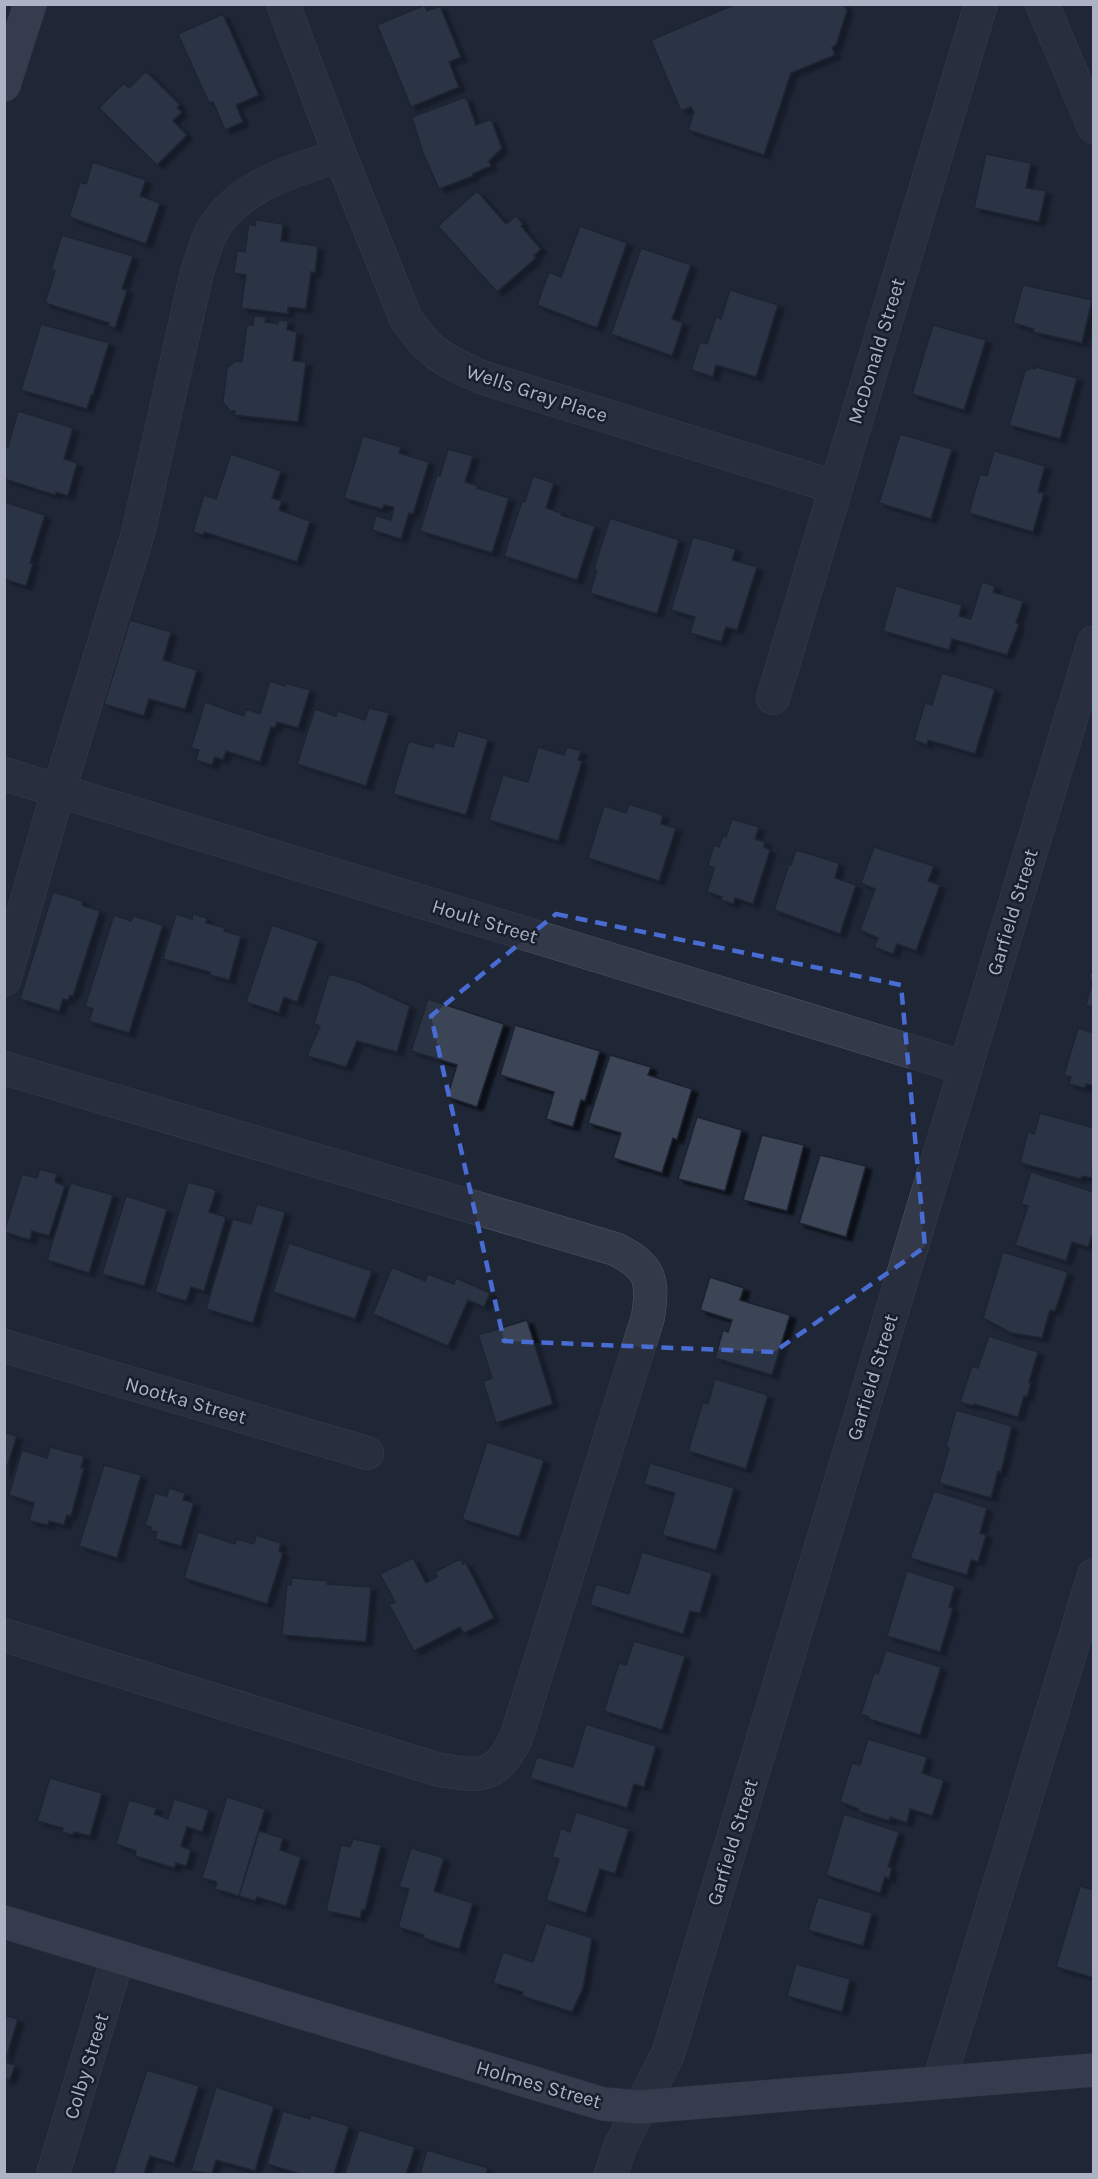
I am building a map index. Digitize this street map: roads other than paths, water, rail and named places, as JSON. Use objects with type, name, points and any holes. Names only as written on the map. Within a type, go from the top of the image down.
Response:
[{"type":"main road","points":[[4,85],[30,4]]},
{"type":"main road","name":"Holmes Street","points":[[4,1922],[603,2104],[640,2108],[1094,2070]]},
{"type":"street","name":"Wells Gray Place","points":[[283,4],[340,155],[406,319],[422,342],[445,361],[492,380],[835,487]]},
{"type":"street","name":"McDonald Street","points":[[773,698],[981,4]]},
{"type":"street","points":[[1042,4],[1094,127]]},
{"type":"street","points":[[4,980],[138,532],[197,272],[212,231],[232,206],[259,185],[340,155]]},
{"type":"street","name":"Garfield Street","points":[[611,2175],[620,2147],[668,2054],[1094,642]]},
{"type":"street","name":"Hoult Street","points":[[4,774],[965,1068]]},
{"type":"street","points":[[4,1068],[615,1249],[631,1257],[643,1269],[650,1282],[651,1297],[644,1328],[516,1738],[508,1756],[497,1767],[482,1773],[460,1774],[436,1769],[4,1635]]},
{"type":"street","name":"Nootka Street","points":[[4,1346],[367,1453]]},
{"type":"street","points":[[939,2082],[1094,1575]]},
{"type":"street","name":"Colby Street","points":[[54,2175],[118,1957]]}]
